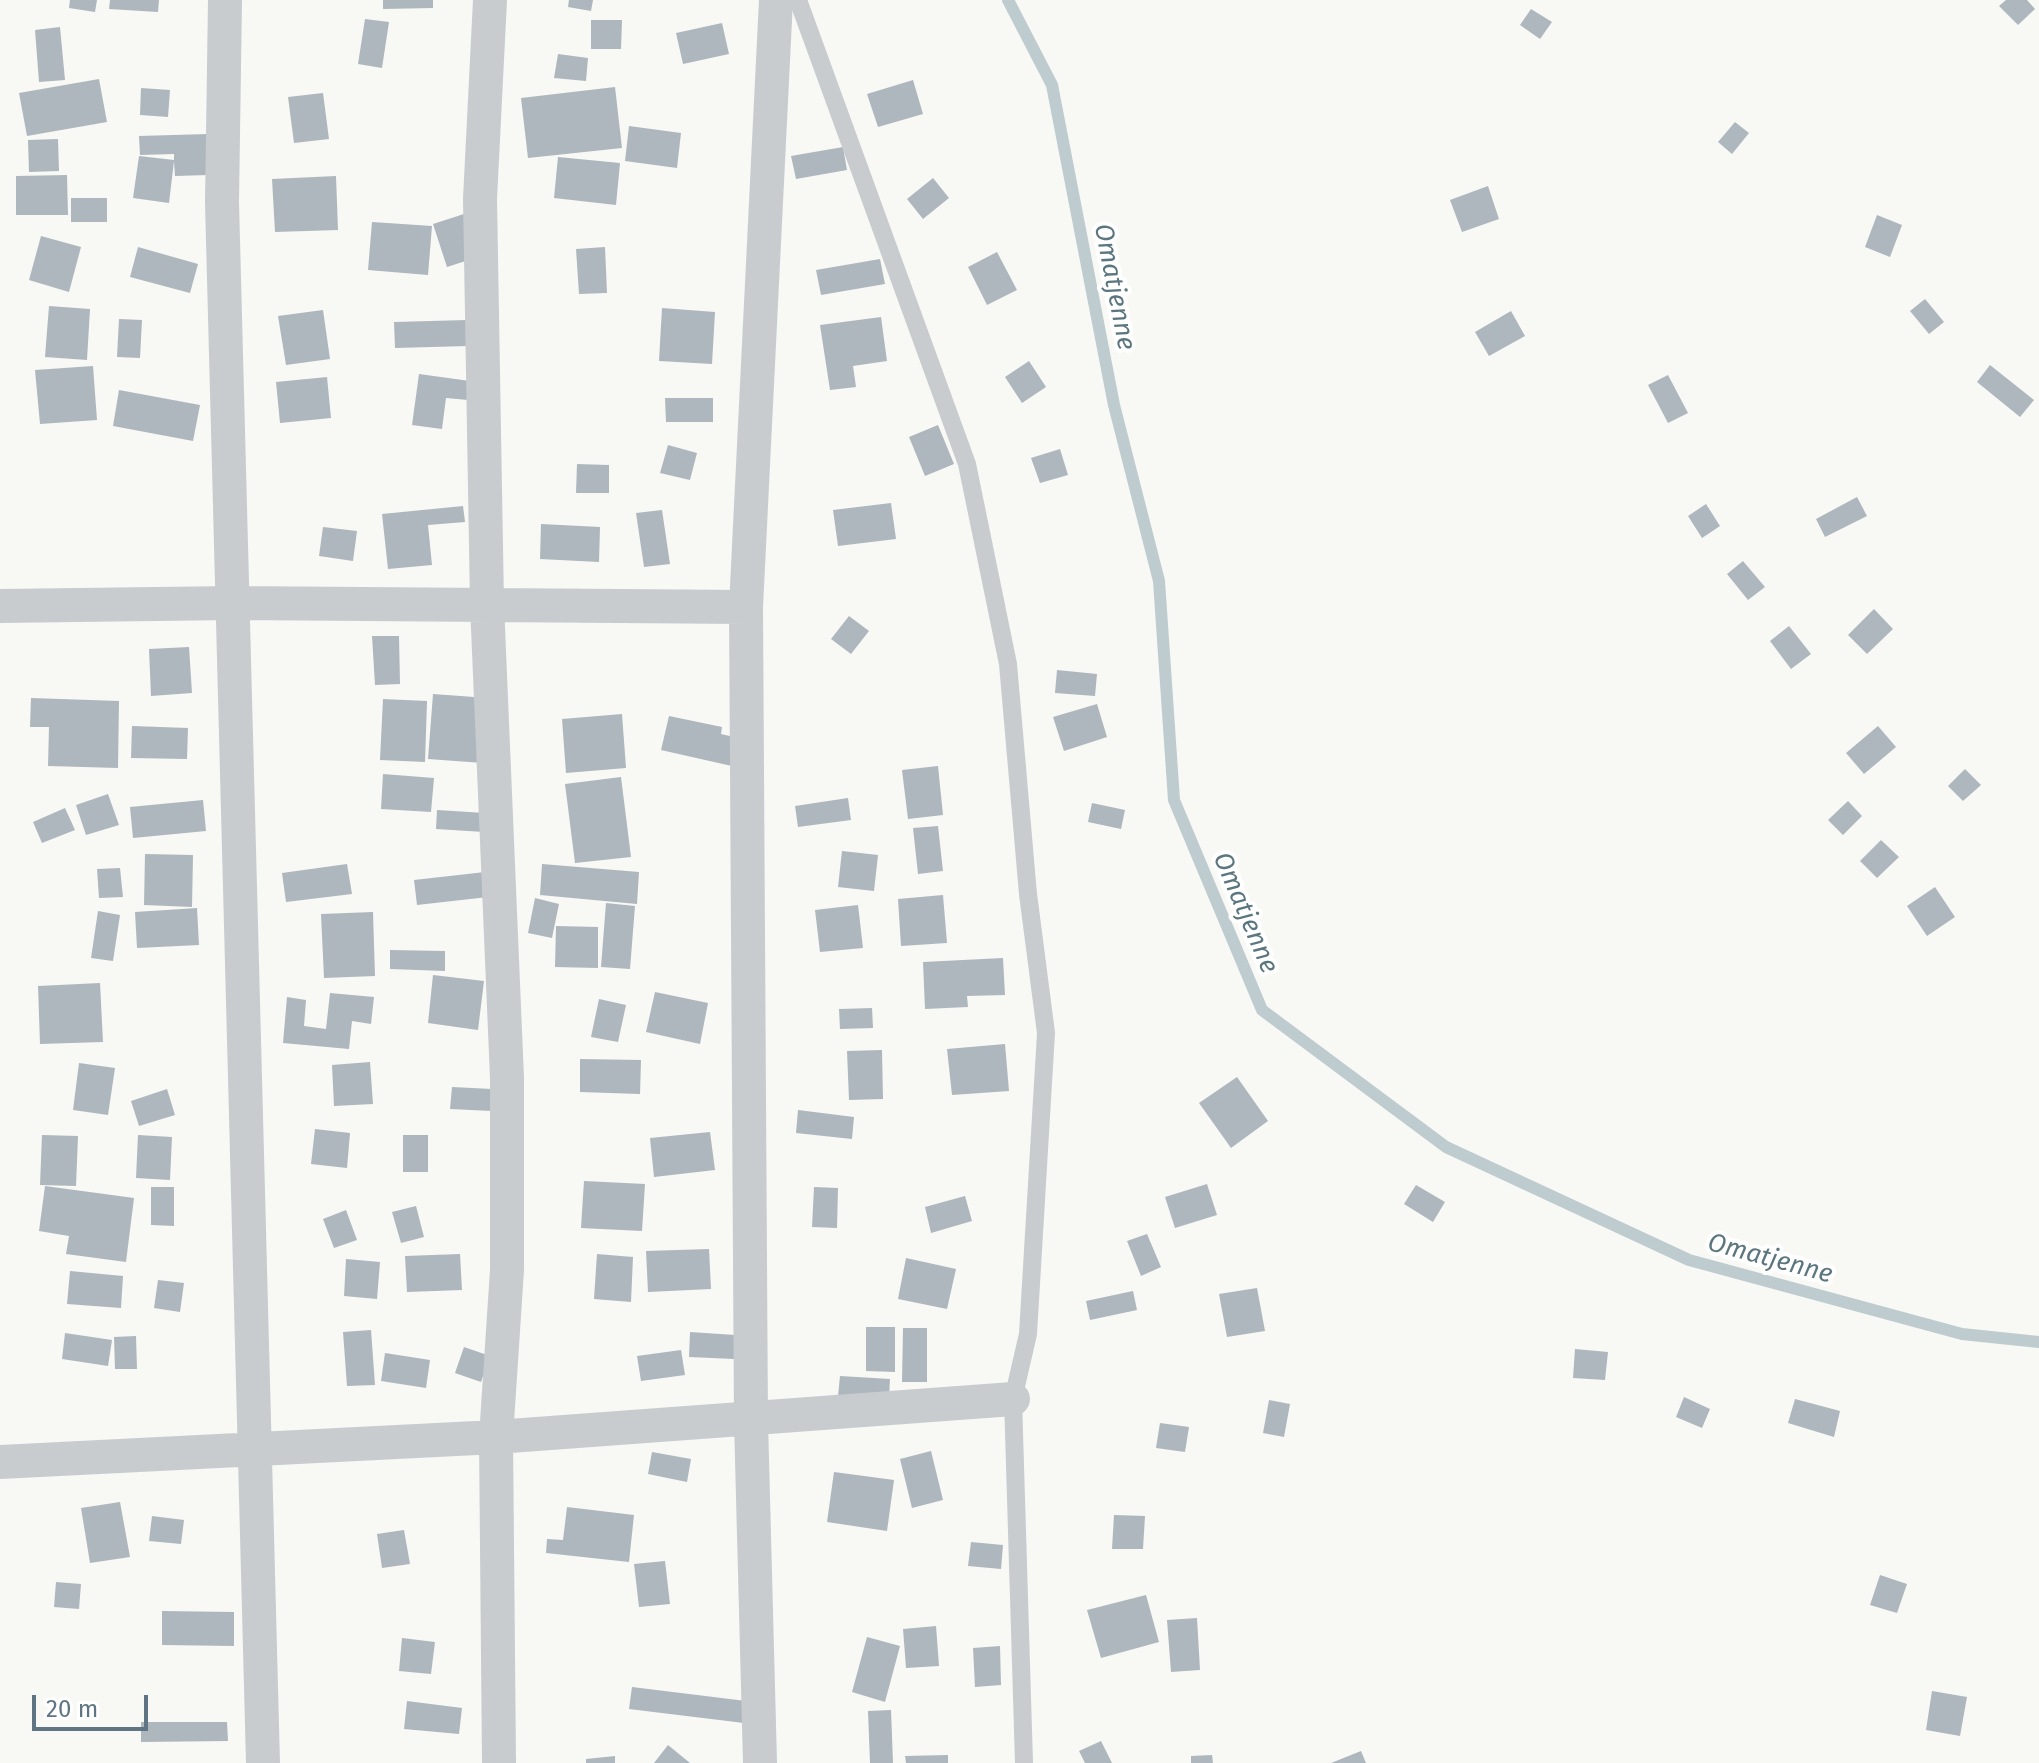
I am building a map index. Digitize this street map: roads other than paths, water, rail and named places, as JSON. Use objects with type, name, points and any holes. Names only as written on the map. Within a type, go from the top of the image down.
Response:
[{"type":"street","points":[[225,0],[222,202],[263,1763]]},
{"type":"street","points":[[490,0],[480,199],[487,604],[507,1078],[507,1270],[496,1437],[499,1763]]},
{"type":"street","points":[[760,1763],[751,1421],[746,607],[776,0]]},
{"type":"street","points":[[0,606],[234,603],[746,607]]},
{"type":"street","points":[[0,1462],[496,1437],[751,1421],[1013,1399]]},
{"type":"lane","points":[[798,0],[967,464],[1008,664],[1028,894],[1046,1033],[1028,1334],[1013,1399],[1024,1763]]},
{"type":"waterway","name":"Omatjenne","points":[[1008,0],[1052,85],[1114,405],[1159,581],[1174,800],[1262,1010],[1446,1147],[1689,1260],[1962,1334],[2039,1342]]}]
